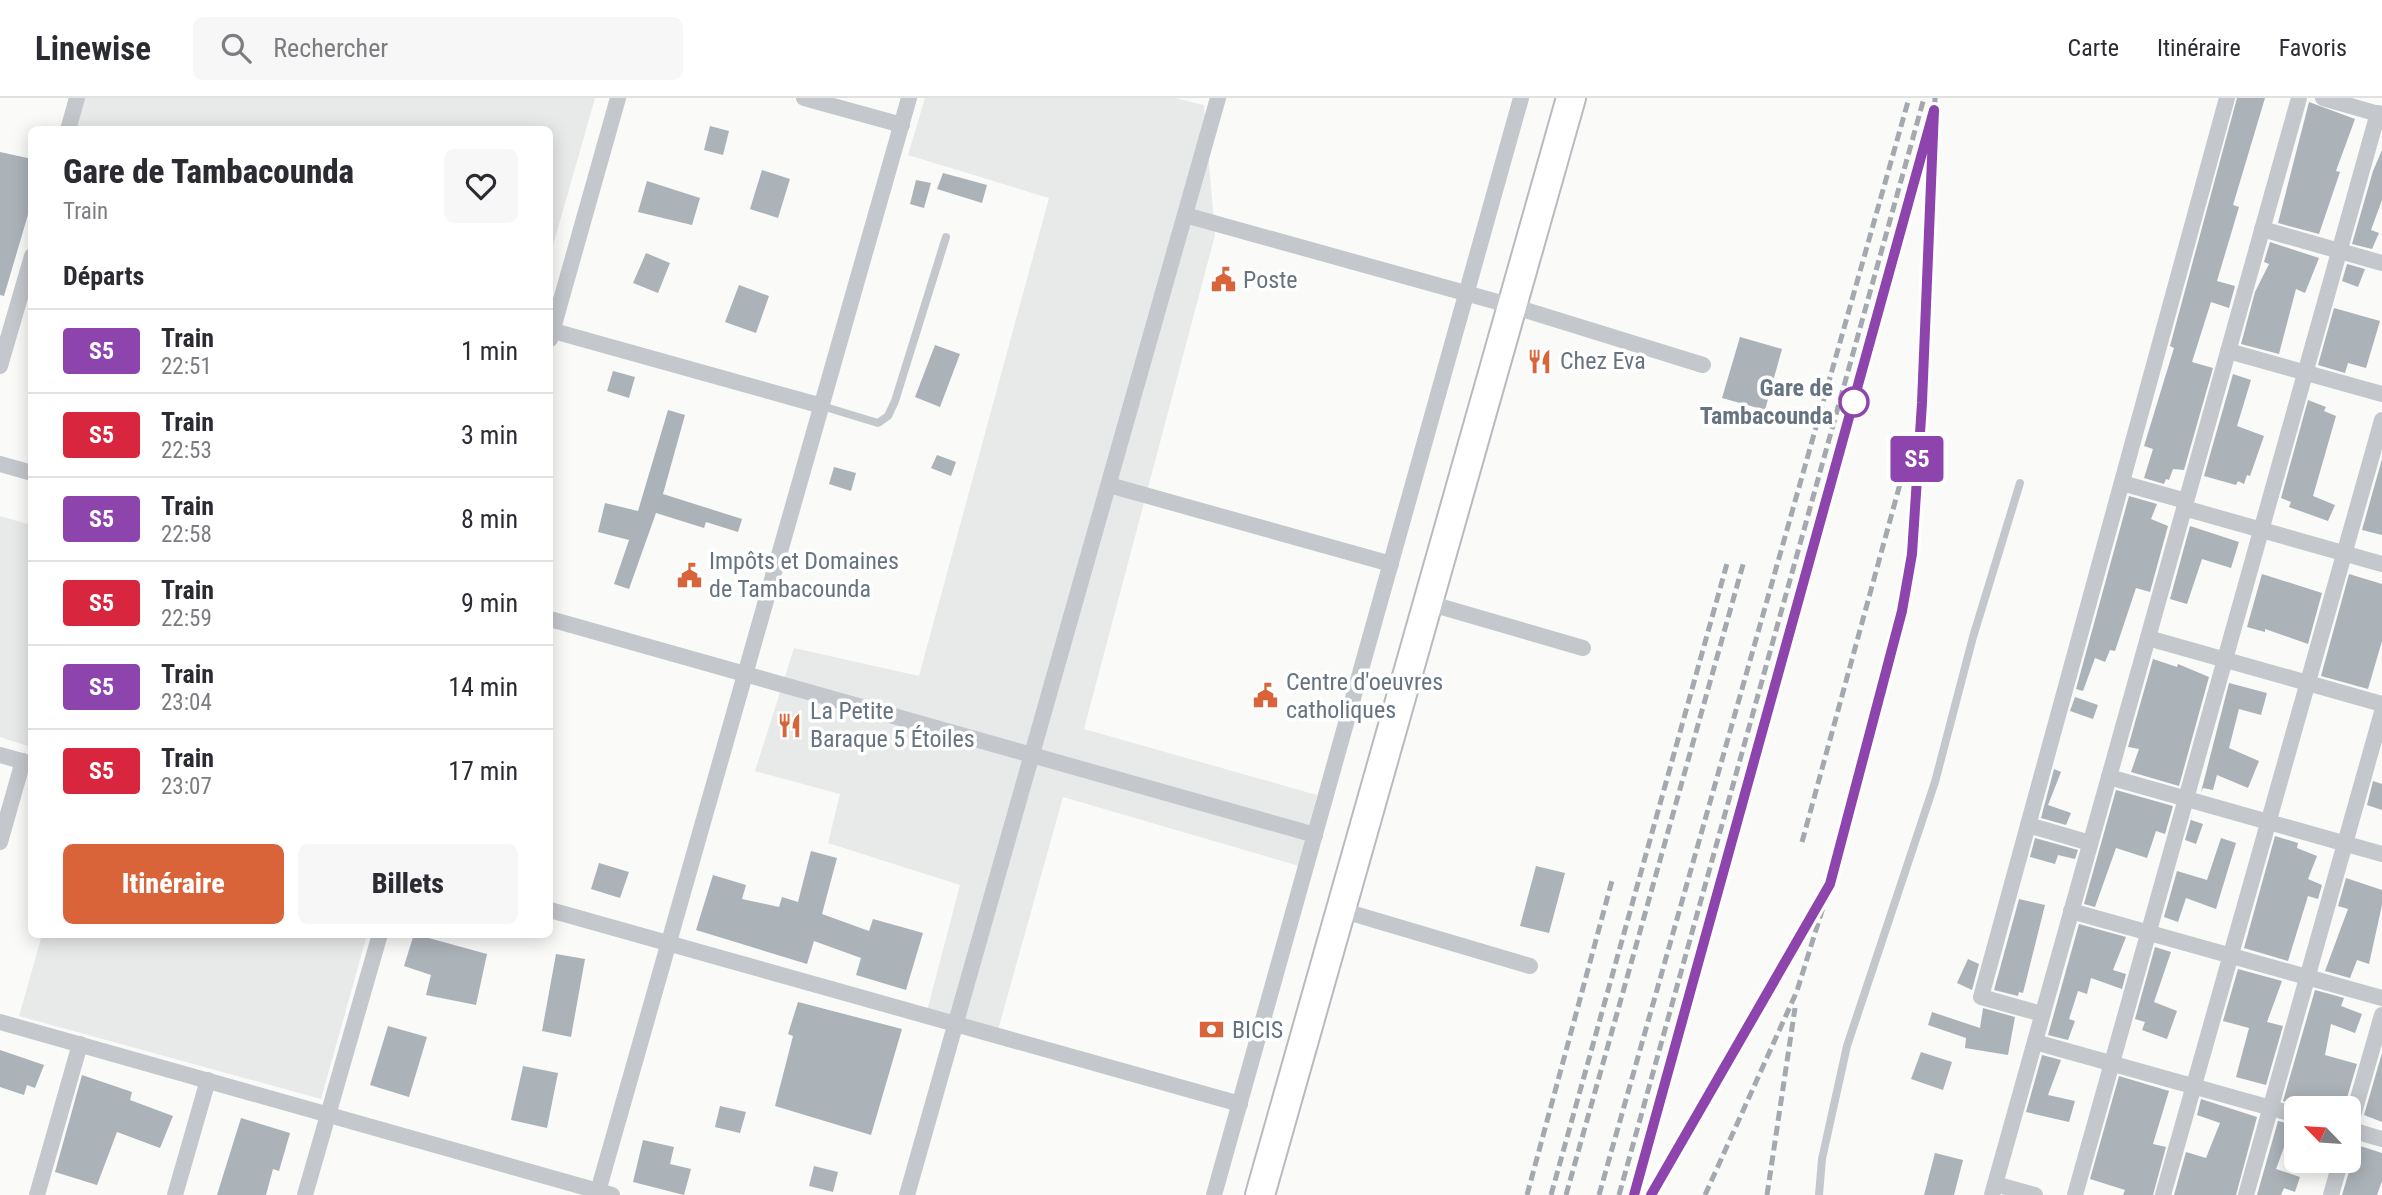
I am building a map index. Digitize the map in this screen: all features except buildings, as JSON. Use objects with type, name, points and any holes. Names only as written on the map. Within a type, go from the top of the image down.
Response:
[{"type":"highway","points":[[1260,1195],[1572,98]]},
{"type":"street","points":[[69,126],[76,98]]},
{"type":"street","points":[[553,323],[618,98]]},
{"type":"street","points":[[804,98],[902,125]]},
{"type":"street","points":[[0,1022],[602,1194],[668,943],[909,98]]},
{"type":"street","points":[[907,1195],[1218,98]]},
{"type":"street","points":[[1214,1195],[1521,98]]},
{"type":"street","points":[[2042,1014],[1981,997],[2227,98]]},
{"type":"street","points":[[2035,1195],[1993,1189],[2299,98]]},
{"type":"street","points":[[2075,1195],[2339,251],[2380,114],[2323,98]]},
{"type":"street","points":[[1185,215],[1512,306],[1703,365]]},
{"type":"street","points":[[2262,229],[2382,263]]},
{"type":"street","points":[[0,366],[28,270]]},
{"type":"street","points":[[553,334],[822,406]]},
{"type":"street","points":[[2228,351],[2382,394]]},
{"type":"street","points":[[2164,1195],[2382,420]]},
{"type":"street","points":[[0,464],[28,472]]},
{"type":"street","points":[[2122,483],[2262,530],[2382,564]]},
{"type":"street","points":[[1109,485],[1391,564]]},
{"type":"street","points":[[1428,603],[1583,648]]},
{"type":"street","points":[[553,620],[1315,835]]},
{"type":"street","points":[[2148,638],[2382,704]]},
{"type":"street","points":[[2246,1195],[2382,712]]},
{"type":"street","points":[[0,755],[27,763],[0,842]]},
{"type":"street","points":[[2109,777],[2382,854]]},
{"type":"street","points":[[2028,825],[2090,843]]},
{"type":"street","points":[[1341,910],[1530,966]]},
{"type":"street","points":[[553,911],[1240,1104]]},
{"type":"street","points":[[2071,911],[2382,998]]},
{"type":"street","points":[[305,1195],[379,938]]},
{"type":"street","points":[[2359,1096],[2382,1014]]},
{"type":"street","points":[[2035,1042],[2284,1111]]},
{"type":"street","points":[[37,1195],[80,1044]]},
{"type":"street","points":[[175,1195],[208,1080]]},
{"type":"street","points":[[2361,1134],[2382,1139]]},
{"type":"street","points":[[2331,1195],[2337,1173]]},
{"type":"lane","points":[[822,406],[878,423],[888,416],[946,237]]},
{"type":"lane","points":[[1819,1195],[1822,1159],[1847,1046],[1935,782],[1973,637],[2020,483]]},
{"type":"shaded area","points":[[85,98],[595,98],[553,245],[553,126],[77,126]]},
{"type":"shaded area","points":[[925,98],[1175,98],[1204,105],[1215,235],[1084,729],[1317,795],[1299,866],[1063,797],[998,1030],[927,1011],[960,885],[828,843],[840,794],[755,771],[794,648],[919,676],[1049,198],[908,155]]},
{"type":"shaded area","points":[[0,516],[28,524],[28,746],[0,737]]},
{"type":"shaded area","points":[[41,938],[366,938],[321,1099],[19,1016]]},
{"type":"railway","points":[[1599,1195],[1909,98]]},
{"type":"railway","points":[[1619,1195],[1924,98]]},
{"type":"railway","points":[[1705,1195],[1797,991],[1830,885],[1907,593],[1922,403],[1935,98]]},
{"type":"railway","points":[[1634,1195],[1927,137]]},
{"type":"railway","points":[[1802,842],[1912,440]]},
{"type":"railway","points":[[1551,1195],[1728,560]]},
{"type":"railway","points":[[1566,1195],[1744,561]]},
{"type":"railway","points":[[1527,1195],[1613,877]]},
{"type":"railway","points":[[1651,1195],[1817,907]]},
{"type":"railway","points":[[1767,1195],[1795,1008]]},
{"type":"train","name":"S5","points":[[1634,1195],[1934,110],[1922,403],[1907,593],[1830,884],[1651,1195]]},
{"type":"place","name":"Poste","points":[[1223,280]]},
{"type":"place","name":"Chez Eva","points":[[1540,361]]},
{"type":"place","name":"Gare de Tambacounda","points":[[1854,402]]},
{"type":"place","name":"Impôts et Domaines de Tambacounda","points":[[689,575]]},
{"type":"place","name":"Centre d'oeuvres catholiques","points":[[1266,696]]},
{"type":"place","name":"La Petite Baraque 5 Étoiles","points":[[790,725]]},
{"type":"place","name":"BICIS","points":[[1212,1030]]}]
